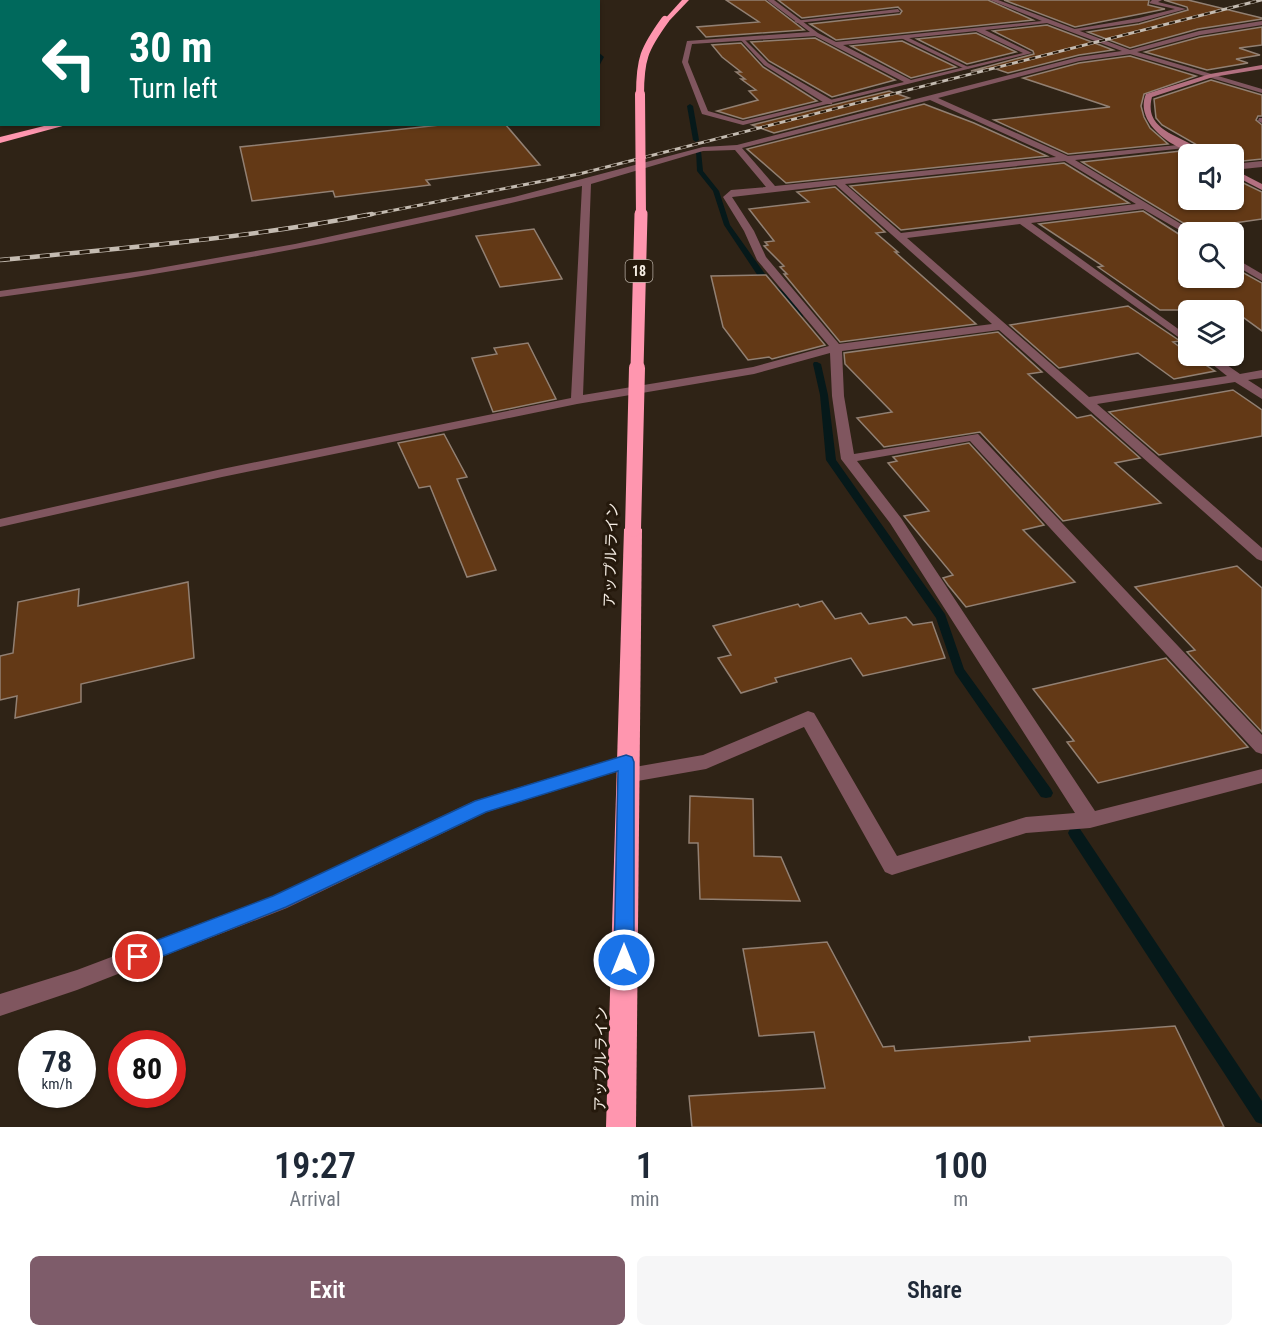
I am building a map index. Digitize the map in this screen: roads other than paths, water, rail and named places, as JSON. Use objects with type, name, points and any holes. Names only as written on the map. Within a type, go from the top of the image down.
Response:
[{"type":"highway","name":"アップルライン","points":[[621,1127],[626,769],[641,205],[640,66],[649,42],[665,20],[686,0]]},
{"type":"highway","points":[[0,130],[17,126]]},
{"type":"highway","points":[[0,140],[58,126]]},
{"type":"street","points":[[770,0],[816,34],[908,81]]},
{"type":"street","points":[[993,0],[1130,52],[1262,91]]},
{"type":"street","points":[[1072,30],[1139,20],[1183,9],[1151,2],[1159,0]]},
{"type":"street","points":[[797,21],[898,12]]},
{"type":"street","points":[[834,44],[1048,22]]},
{"type":"street","points":[[0,294],[54,288],[300,247],[401,226],[587,182],[704,149],[737,147],[1079,59],[1130,52],[1199,33],[1262,23]]},
{"type":"street","points":[[816,34],[688,42],[685,62],[705,112],[743,123],[1029,53],[977,29]]},
{"type":"street","points":[[903,37],[967,68]]},
{"type":"street","points":[[741,39],[766,64],[829,102]]},
{"type":"street","points":[[1182,144],[1149,121],[1146,102],[1149,96],[1212,75],[1262,67]]},
{"type":"street","points":[[928,96],[1066,158],[1178,226]]},
{"type":"street","points":[[737,147],[772,188]]},
{"type":"street","points":[[1090,820],[896,521],[848,459],[838,396],[836,348],[761,258],[749,231],[728,197],[731,193],[772,188],[1178,147]]},
{"type":"street","points":[[1244,166],[1262,164]]},
{"type":"street","points":[[1244,178],[1262,187]]},
{"type":"street","points":[[578,400],[587,182]]},
{"type":"street","points":[[838,182],[1089,401],[1262,556]]},
{"type":"street","points":[[900,236],[1144,206]]},
{"type":"street","points":[[1022,221],[1178,334]]},
{"type":"street","points":[[1244,267],[1262,278]]},
{"type":"street","points":[[0,523],[222,472],[578,400],[720,378],[836,348],[1002,326]]},
{"type":"street","points":[[1221,366],[1262,395]]},
{"type":"street","points":[[1089,401],[1262,374]]},
{"type":"street","points":[[848,459],[973,437],[1262,747]]},
{"type":"street","points":[[0,1005],[77,980],[280,902],[481,806],[626,769],[706,762],[808,718],[892,866],[1026,825],[1090,820],[1262,776]]},
{"type":"waterway","points":[[600,55],[602,57],[600,62]]},
{"type":"waterway","points":[[690,106],[696,140]]},
{"type":"waterway","points":[[698,151],[700,171],[716,191],[727,225],[767,283],[787,299],[799,316]]},
{"type":"waterway","points":[[817,364],[824,395],[831,460],[941,617],[959,670],[1046,793]]},
{"type":"waterway","points":[[1075,833],[1262,1116]]},
{"type":"railway","points":[[364,216],[579,174],[1261,0]]},
{"type":"railway","points":[[0,260],[233,236],[372,214]]}]
